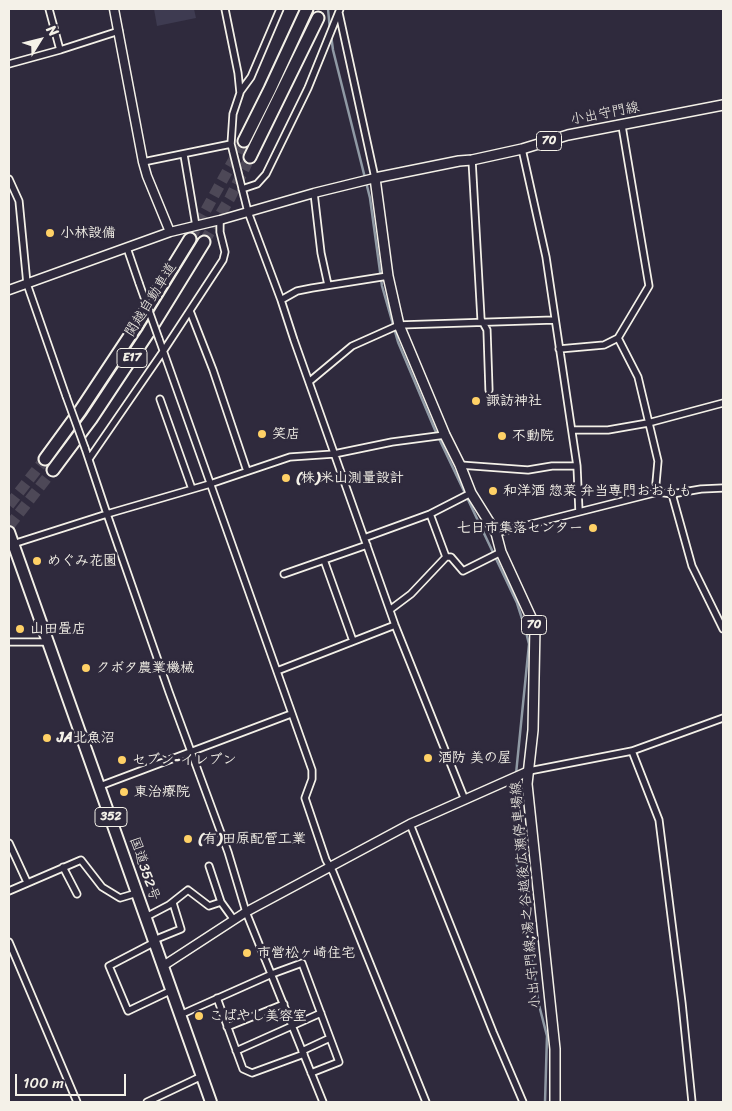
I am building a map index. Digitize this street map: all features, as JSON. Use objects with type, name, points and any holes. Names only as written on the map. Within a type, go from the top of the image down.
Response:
[{"type":"highway","points":[[244,141],[307,9]]},
{"type":"highway","points":[[250,157],[318,18]]},
{"type":"highway","name":"関越自動車道","points":[[45,459],[80,411],[190,240]]},
{"type":"highway","name":"関越自動車道","points":[[53,470],[91,419],[148,333],[204,242]]},
{"type":"highway","name":"国道352号","points":[[9,532],[211,1102]]},
{"type":"main road","name":"小出守門線","points":[[375,178],[472,160],[522,149],[568,135],[622,126],[723,104]]},
{"type":"main road","name":"小出守門線;湯之谷越後広瀬停車場線","points":[[375,178],[388,276],[399,325],[444,435],[460,465],[471,494],[496,534],[501,552],[535,626],[533,730],[528,793],[555,1049],[555,1102]]},
{"type":"street","points":[[49,9],[60,50]]},
{"type":"street","points":[[114,9],[143,162],[170,232]]},
{"type":"street","points":[[225,9],[238,73],[240,93]]},
{"type":"street","points":[[280,9],[251,77],[240,93],[234,114],[231,144],[248,212],[310,381],[334,454],[391,609],[395,625],[465,800]]},
{"type":"street","points":[[9,290],[170,232],[375,178],[339,10]]},
{"type":"street","points":[[242,189],[257,184],[266,174],[308,88],[339,10]]},
{"type":"street","points":[[9,64],[119,31]]},
{"type":"street","points":[[559,349],[604,345],[618,338],[649,286],[622,126]]},
{"type":"street","points":[[143,162],[231,144]]},
{"type":"street","points":[[522,149],[546,257],[577,466],[579,512]]},
{"type":"street","points":[[184,155],[196,226]]},
{"type":"street","points":[[472,160],[481,318],[487,330],[489,390]]},
{"type":"street","points":[[9,179],[19,201],[27,284],[89,458],[106,514],[228,852],[246,912],[323,1102]]},
{"type":"street","points":[[314,193],[321,253],[328,285]]},
{"type":"street","points":[[89,458],[164,350],[223,260],[225,252],[220,232],[220,220]]},
{"type":"street","points":[[127,248],[312,770],[312,779],[305,798],[326,860],[426,1102]]},
{"type":"street","points":[[281,300],[297,291],[388,276]]},
{"type":"street","points":[[190,311],[213,370],[247,471]]},
{"type":"street","points":[[310,381],[352,346],[399,325],[554,320]]},
{"type":"street","points":[[618,338],[638,377],[658,461],[656,483],[658,492]]},
{"type":"street","points":[[160,398],[192,489]]},
{"type":"street","points":[[572,430],[608,430],[723,403]]},
{"type":"street","points":[[13,544],[106,514],[210,484],[290,457],[334,454],[392,442],[444,435]]},
{"type":"street","points":[[460,465],[528,470],[552,466],[577,466]]},
{"type":"street","points":[[496,534],[658,492],[672,494],[701,489],[723,488]]},
{"type":"street","points":[[364,538],[430,514],[471,494]]},
{"type":"street","points":[[672,494],[692,566],[723,630]]},
{"type":"street","points":[[430,514],[446,557]]},
{"type":"street","points":[[284,574],[367,545]]},
{"type":"street","points":[[391,609],[411,594],[446,557],[451,556],[463,571],[501,552]]},
{"type":"street","points":[[324,560],[353,641]]},
{"type":"street","points":[[276,671],[395,625]]},
{"type":"street","points":[[9,642],[48,642]]},
{"type":"street","points":[[100,786],[291,714]]},
{"type":"street","points":[[164,966],[246,912],[410,824],[529,771],[632,751],[723,718]]},
{"type":"street","points":[[632,751],[660,820],[692,1102]]},
{"type":"street","points":[[410,824],[523,1102]]},
{"type":"street","points":[[9,843],[27,882]]},
{"type":"street","points":[[9,891],[63,866],[81,860],[102,886],[120,898],[137,892]]},
{"type":"street","points":[[63,866],[77,894]]},
{"type":"street","points":[[209,866],[221,902],[234,920]]},
{"type":"street","points":[[146,917],[173,903],[188,890],[209,906],[221,902]]},
{"type":"street","points":[[172,990],[128,1011],[109,966],[181,929],[173,903]]},
{"type":"street","points":[[9,942],[78,1102]]},
{"type":"street","points":[[180,1015],[272,974],[302,963],[339,1062],[311,1073]]},
{"type":"street","points":[[217,998],[243,1069],[252,1073],[303,1053],[330,1038]]},
{"type":"street","points":[[227,1027],[284,1004]]},
{"type":"street","points":[[236,1051],[321,1013]]},
{"type":"street","points":[[147,1102],[202,1076]]},
{"type":"shaded area","points":[[154,9],[194,9],[196,18],[157,26]]},
{"type":"waterway","points":[[328,9],[330,30]]},
{"type":"waterway","points":[[331,35],[333,50],[370,198],[382,286],[398,342],[435,430],[517,603],[525,628],[529,644],[516,774]]},
{"type":"waterway","points":[[516,779],[517,865],[539,1005],[547,1036],[545,1102]]},
{"type":"tunnel","points":[[190,239],[244,141]]},
{"type":"tunnel","points":[[204,242],[230,198],[250,157]]},
{"type":"tunnel","points":[[9,505],[45,459]]},
{"type":"tunnel","points":[[9,526],[53,470]]},
{"type":"place","name":"小林設備","points":[[50,233]]},
{"type":"place","name":"諏訪神社","points":[[476,401]]},
{"type":"place","name":"笑店","points":[[262,434]]},
{"type":"place","name":"不動院","points":[[502,436]]},
{"type":"place","name":"(株)米山測量設計","points":[[286,478]]},
{"type":"place","name":"和洋酒 惣菜 弁当専門おおもも","points":[[493,491]]},
{"type":"place","name":"七日市集落センター","points":[[593,528]]},
{"type":"place","name":"めぐみ花園","points":[[37,561]]},
{"type":"place","name":"山田畳店","points":[[20,629]]},
{"type":"place","name":"クボタ農業機械","points":[[86,668]]},
{"type":"place","name":"JA北魚沼","points":[[47,738]]},
{"type":"place","name":"酒防 美の屋","points":[[428,758]]},
{"type":"place","name":"セブン-イレブン","points":[[122,760]]},
{"type":"place","name":"東治療院","points":[[124,792]]},
{"type":"place","name":"(有)田原配管工業","points":[[188,839]]},
{"type":"place","name":"市営松ヶ崎住宅","points":[[247,953]]},
{"type":"place","name":"こばやし美容室","points":[[199,1016]]}]
